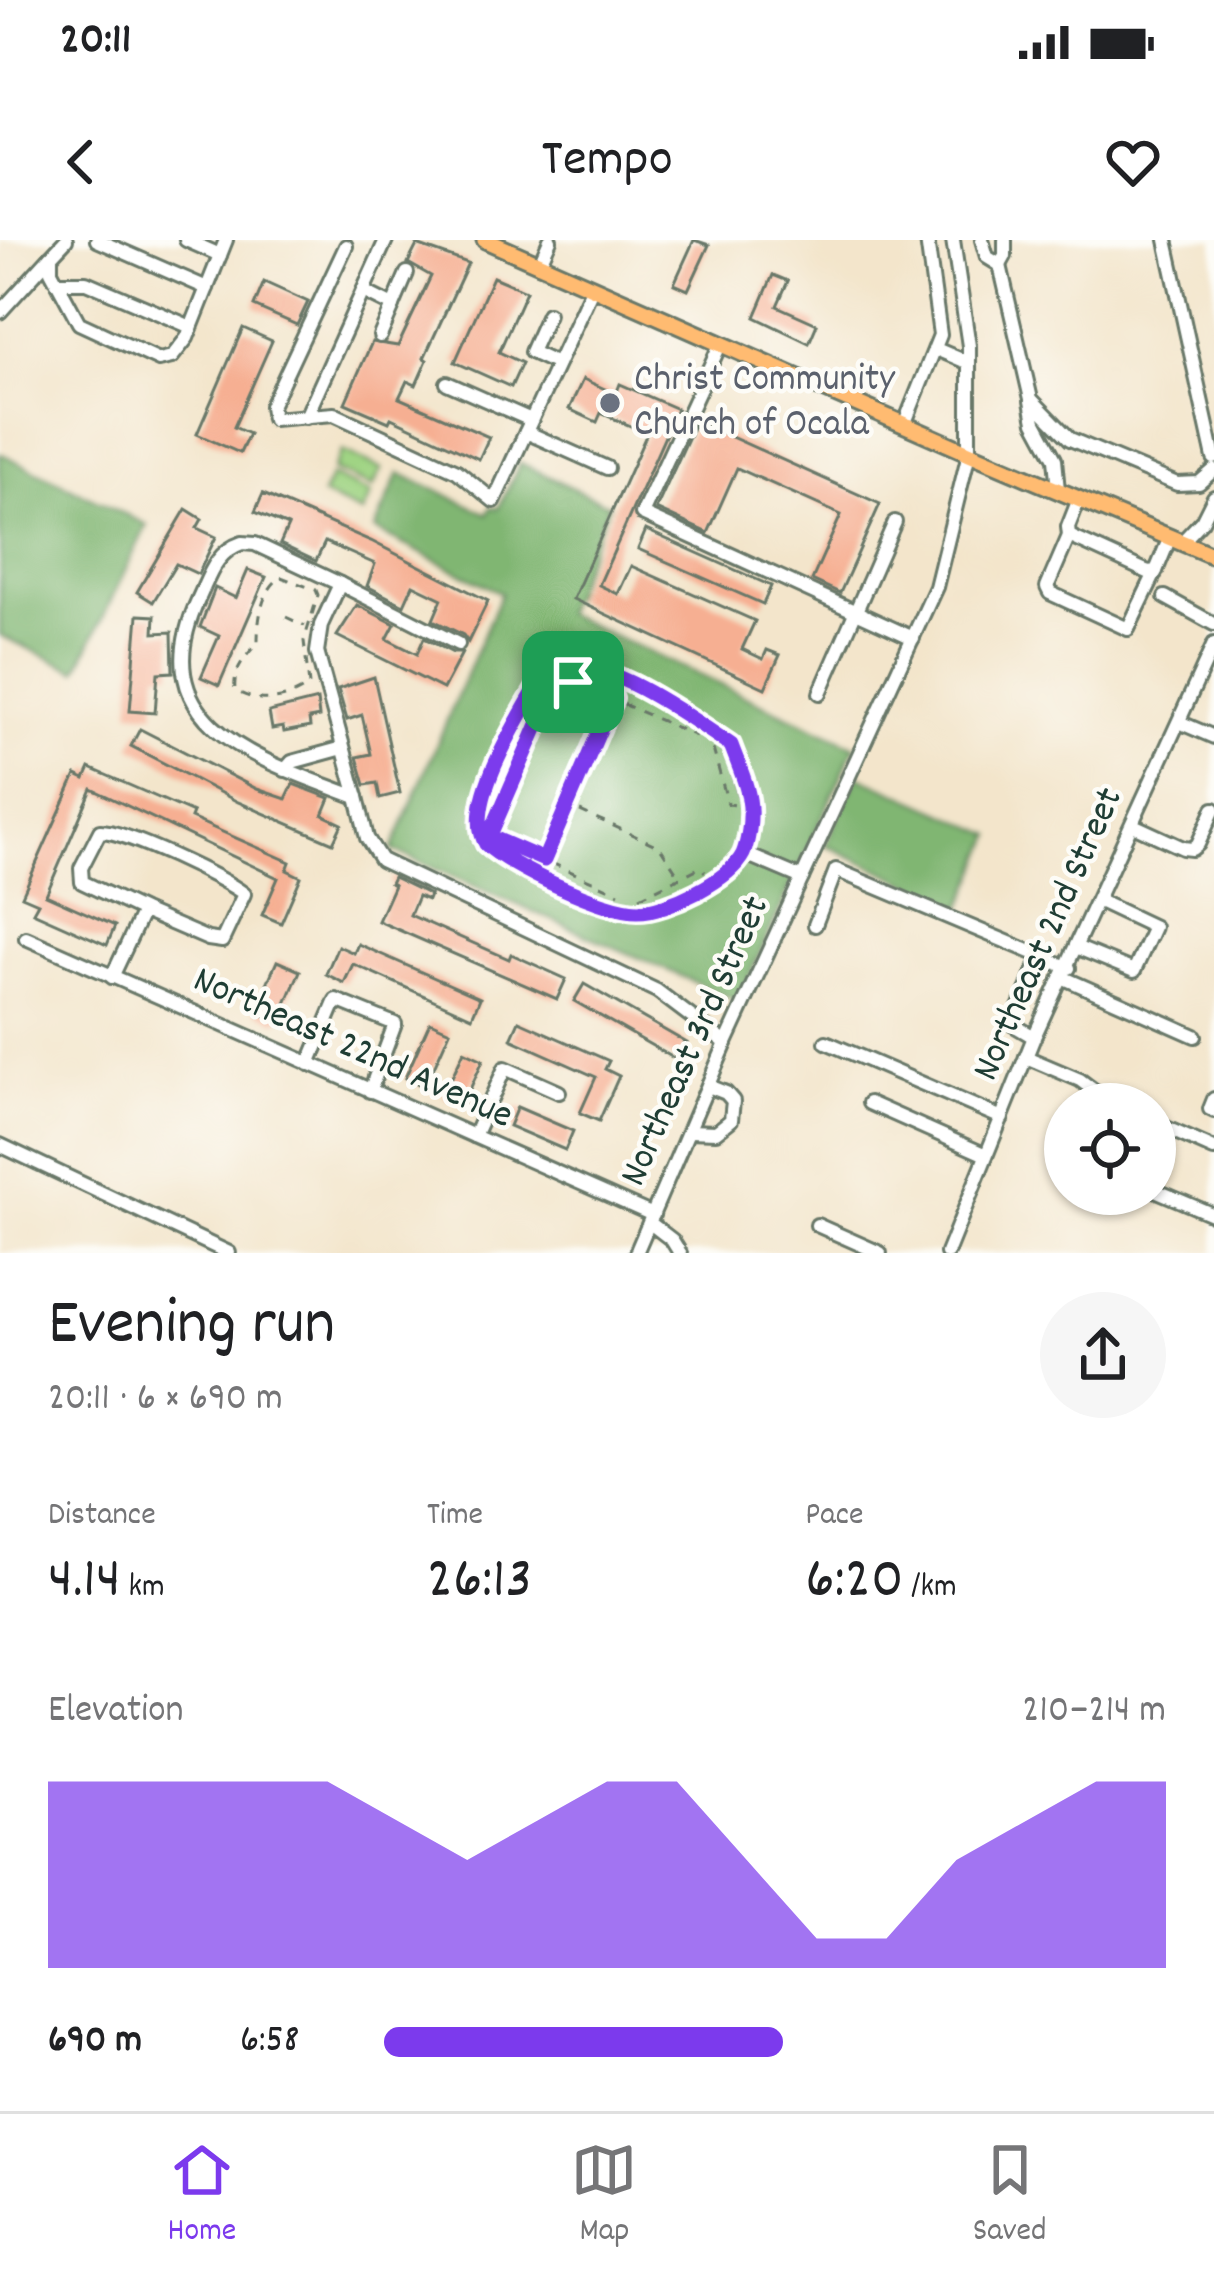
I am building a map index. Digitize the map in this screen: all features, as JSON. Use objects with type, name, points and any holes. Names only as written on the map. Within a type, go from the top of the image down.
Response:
[{"type":"main road","points":[[485,240],[1214,556]]},
{"type":"street","points":[[0,312],[66,240]]},
{"type":"street","points":[[97,240],[206,288]]},
{"type":"street","points":[[186,240],[220,255]]},
{"type":"street","points":[[51,256],[51,271],[79,323],[159,360],[172,357],[191,327],[226,240]]},
{"type":"street","points":[[306,417],[386,240]]},
{"type":"street","points":[[539,265],[550,240]]},
{"type":"street","points":[[904,425],[938,342],[927,240]]},
{"type":"street","name":"Northeast 3rd Street","points":[[636,1253],[726,1043],[936,587],[969,453],[969,363],[953,240]]},
{"type":"street","points":[[982,240],[987,257],[1000,265]]},
{"type":"street","points":[[1005,240],[1000,265],[1035,422],[1054,458],[1058,490]]},
{"type":"street","points":[[1166,240],[1214,456]]},
{"type":"street","points":[[346,246],[270,413],[277,421],[323,412],[342,417],[457,471],[494,502],[592,289]]},
{"type":"street","points":[[380,336],[407,273]]},
{"type":"street","points":[[57,282],[86,282],[191,327]]},
{"type":"street","points":[[363,291],[393,306]]},
{"type":"street","points":[[548,314],[531,352],[557,364]]},
{"type":"street","points":[[938,342],[969,363]]},
{"type":"street","points":[[720,345],[643,514],[913,638]]},
{"type":"street","points":[[1197,379],[1214,376]]},
{"type":"street","points":[[447,383],[607,468]]},
{"type":"street","points":[[1031,399],[1070,439],[1177,484],[1199,483],[1214,470]]},
{"type":"street","points":[[1079,499],[1047,586],[1050,593],[1128,629],[1176,540],[1202,521],[1214,497]]},
{"type":"street","points":[[820,693],[896,522]]},
{"type":"street","points":[[1069,536],[1148,572],[1156,571]]},
{"type":"street","points":[[357,797],[253,754],[198,710],[182,674],[187,626],[217,560],[242,543],[255,544],[458,644]]},
{"type":"street","points":[[340,584],[321,625],[316,652],[367,838],[381,860],[657,992],[726,1043]]},
{"type":"street","points":[[1166,597],[1214,624]]},
{"type":"street","name":"Northeast 2nd Street","points":[[947,1253],[1034,1036],[1214,644]]},
{"type":"street","points":[[549,666],[598,668],[680,711],[731,745],[751,814],[743,853],[713,883],[664,906],[637,911],[580,895],[501,858],[486,844],[478,817],[496,763],[549,666]]},
{"type":"street","points":[[1179,722],[1214,737]]},
{"type":"street","points":[[285,770],[292,762],[343,748]]},
{"type":"street","points":[[1132,825],[1192,849],[1214,809]]},
{"type":"street","points":[[111,830],[132,839],[244,893],[222,941],[143,911],[82,882],[81,868],[100,831],[111,830]]},
{"type":"street","points":[[743,853],[802,878]]},
{"type":"street","points":[[815,925],[836,870],[1041,956],[1195,1036]]},
{"type":"street","points":[[1078,948],[1134,971],[1154,927],[1099,901]]},
{"type":"street","points":[[112,977],[143,911]]},
{"type":"street","name":"Northeast 22nd Avenue","points":[[26,938],[651,1219]]},
{"type":"street","points":[[1034,1036],[1012,1024],[1041,956]]},
{"type":"street","points":[[309,1064],[336,1000],[395,1024],[370,1091]]},
{"type":"street","points":[[826,1042],[1001,1118]]},
{"type":"street","points":[[1026,1057],[1084,1083]]},
{"type":"street","points":[[474,1136],[505,1068],[559,1092]]},
{"type":"street","points":[[689,1131],[716,1132],[731,1120],[734,1102],[708,1086]]},
{"type":"street","points":[[1214,1099],[1210,1109],[1214,1111]]},
{"type":"street","points":[[869,1103],[986,1155]]},
{"type":"street","points":[[1176,1133],[1214,1149]]},
{"type":"street","points":[[0,1145],[229,1253]]},
{"type":"street","points":[[1176,1199],[1214,1215]]},
{"type":"street","points":[[651,1219],[680,1253]]},
{"type":"street","points":[[817,1225],[880,1253]]},
{"type":"path","points":[[287,578],[317,592],[309,628],[304,650],[306,688],[272,699],[239,694],[234,686],[236,673],[258,642],[258,617],[274,580],[287,578]]},
{"type":"path","points":[[286,617],[309,628]]},
{"type":"path","points":[[716,870],[709,875],[701,867],[652,894],[625,896],[489,836],[559,676],[706,741],[716,754],[728,804],[741,809]]},
{"type":"path","points":[[544,860],[613,699]]},
{"type":"path","points":[[567,805],[660,847],[680,878]]},
{"type":"green space","points":[[342,451],[382,469],[373,487],[333,470]]},
{"type":"green space","points":[[0,453],[147,525],[77,671],[0,635]]},
{"type":"green space","points":[[520,463],[609,505],[563,613],[855,746],[738,1001],[392,850],[501,593],[375,530],[399,473],[488,514],[491,507],[498,509]]},
{"type":"green space","points":[[331,476],[371,494],[362,513],[322,495]]},
{"type":"green space","points":[[857,775],[993,835],[962,908],[826,845]]},
{"type":"building","points":[[694,240],[709,245],[688,290],[674,284]]},
{"type":"building","points":[[417,245],[468,263],[416,385],[407,381],[399,398],[489,437],[479,459],[391,418],[389,422],[345,403],[372,342],[398,346],[431,276],[408,263]]},
{"type":"building","points":[[773,275],[788,281],[777,306],[817,324],[809,343],[755,317]]},
{"type":"building","points":[[493,277],[526,291],[499,352],[522,363],[511,387],[455,362]]},
{"type":"building","points":[[264,282],[308,302],[297,325],[254,306]]},
{"type":"building","points":[[243,328],[272,341],[234,427],[249,434],[240,453],[197,434]]},
{"type":"building","points":[[583,379],[616,394],[620,384],[677,409],[599,585],[618,594],[631,566],[755,621],[742,649],[763,659],[767,650],[780,655],[765,688],[573,599],[647,433],[601,413],[597,422],[569,409]]},
{"type":"building","points":[[696,421],[880,504],[840,593],[812,580],[841,515],[737,468],[708,533],[656,509]]},
{"type":"building","points":[[263,494],[371,541],[488,601],[468,642],[433,620],[442,599],[413,585],[404,605],[367,586],[375,564],[325,542],[316,561],[280,544],[288,526],[255,512]]},
{"type":"building","points":[[186,509],[202,519],[197,528],[216,537],[198,574],[176,564],[153,602],[137,592]]},
{"type":"building","points":[[646,530],[771,586],[763,604],[638,549]]},
{"type":"building","points":[[248,570],[266,577],[219,685],[201,677],[219,636],[200,627],[215,588],[236,598]]},
{"type":"building","points":[[357,605],[395,624],[387,639],[417,654],[424,638],[462,653],[443,689],[337,636]]},
{"type":"building","points":[[138,615],[155,616],[154,633],[172,632],[173,672],[158,673],[155,713],[130,711]]},
{"type":"building","points":[[374,677],[400,793],[380,798],[377,783],[365,785],[357,757],[371,754],[362,715],[347,720],[338,689]]},
{"type":"building","points":[[317,700],[319,717],[309,719],[310,727],[284,732],[283,727],[272,729],[269,712]]},
{"type":"building","points":[[140,729],[257,789],[286,799],[293,784],[330,798],[323,815],[342,824],[333,843],[238,802],[131,746]]},
{"type":"building","points":[[90,768],[290,862],[287,870],[301,877],[281,923],[262,915],[278,878],[92,789],[46,895],[115,926],[107,945],[33,912],[38,903],[22,896],[76,775],[85,779]]},
{"type":"building","points":[[393,877],[430,895],[428,900],[418,896],[410,915],[566,979],[557,999],[378,921]]},
{"type":"building","points":[[358,944],[480,998],[472,1017],[353,964],[344,983],[326,974],[338,946],[354,953]]},
{"type":"building","points":[[277,961],[300,971],[278,1022],[255,1011]]},
{"type":"building","points":[[584,984],[687,1043],[677,1060],[574,1001]]},
{"type":"building","points":[[519,1021],[609,1061],[605,1069],[619,1076],[599,1121],[580,1113],[596,1077],[511,1039]]},
{"type":"building","points":[[430,1022],[450,1031],[425,1087],[405,1078]]},
{"type":"building","points":[[464,1051],[483,1060],[463,1105],[443,1096]]},
{"type":"building","points":[[517,1107],[573,1131],[565,1150],[509,1126]]},
{"type":"place","name":"Christ Community Church of Ocala","points":[[610,403]]},
{"type":"route","points":[[573,682],[559,676],[534,735],[486,844],[501,858],[580,895],[637,911],[664,906],[713,883],[743,853],[751,814],[731,745],[680,711],[598,668],[549,666],[496,763],[478,817],[481,839],[486,844],[489,836],[544,860],[613,699],[573,682]]}]
